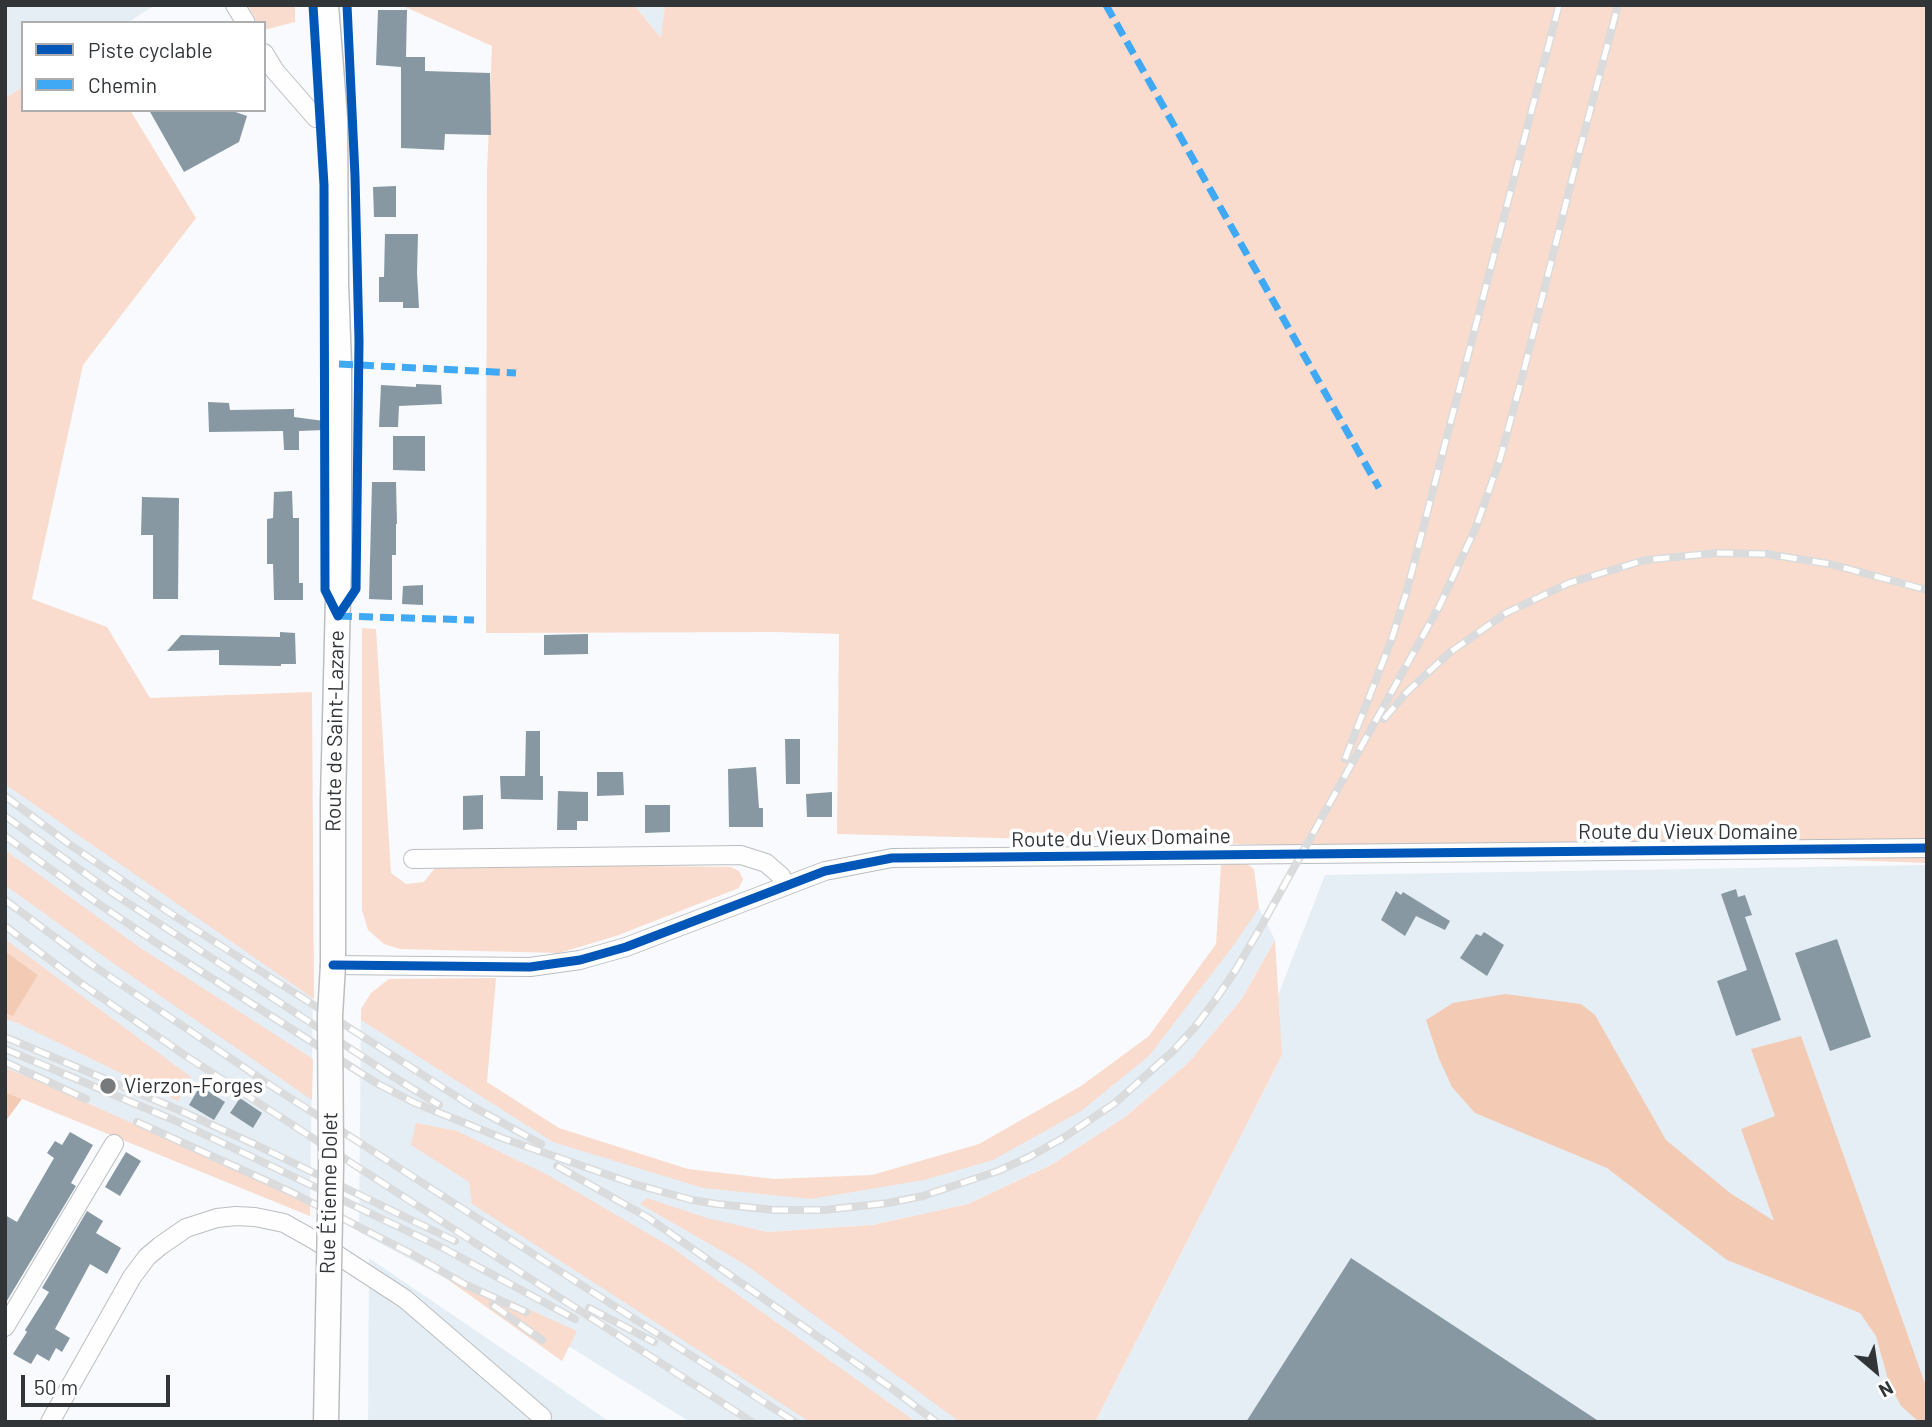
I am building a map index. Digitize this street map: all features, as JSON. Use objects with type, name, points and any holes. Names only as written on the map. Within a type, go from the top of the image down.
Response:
[{"type":"main road","name":"Route de Saint-Lazare","points":[[326,5],[335,118],[339,364],[339,559],[332,965]]},
{"type":"main road","name":"Rue Étienne Dolet","points":[[326,1422],[332,965]]},
{"type":"street","points":[[235,5],[245,21]]},
{"type":"street","points":[[266,56],[275,71],[316,118],[335,118]]},
{"type":"street","name":"Route du Vieux Domaine","points":[[332,965],[530,967],[580,960],[626,947],[825,871],[892,858],[1927,848]]},
{"type":"street","points":[[413,859],[741,855],[766,863],[781,876],[785,886]]},
{"type":"street","points":[[5,1327],[114,1144]]},
{"type":"street","points":[[50,1422],[132,1277],[147,1257],[186,1228],[217,1218],[236,1216],[284,1223],[405,1299],[542,1417]]},
{"type":"shaded area","points":[[5,5],[155,5],[130,21],[21,21],[21,88],[5,98]]},
{"type":"shaded area","points":[[247,5],[295,5],[295,22],[266,29],[266,21],[257,21]]},
{"type":"shaded area","points":[[401,5],[634,5],[661,38],[665,5],[1927,5],[1927,863],[837,834],[839,634],[486,633],[487,173],[492,46]]},
{"type":"shaded area","points":[[634,5],[665,5],[662,39]]},
{"type":"shaded area","points":[[21,88],[21,112],[131,112],[196,218],[83,365],[32,599],[107,627],[150,698],[312,692],[314,999],[5,784],[5,98]]},
{"type":"shaded area","points":[[362,628],[376,629],[391,873],[406,884],[424,882],[434,869],[459,864],[731,867],[739,871],[743,879],[739,888],[616,936],[559,953],[400,949],[384,944],[368,930],[362,910]]},
{"type":"shaded area","points":[[5,776],[313,990],[310,1216],[5,1092],[5,1013],[13,1015],[38,975],[5,951]]},
{"type":"shaded area","points":[[5,850],[139,947],[313,1059],[312,1100],[5,885]]},
{"type":"shaded area","points":[[1246,863],[1254,869],[1259,908],[1149,1056],[1081,1111],[993,1160],[924,1180],[811,1199],[703,1188],[553,1142],[361,1020],[361,1009],[371,993],[389,979],[496,978],[487,1082],[559,1128],[688,1169],[774,1179],[872,1175],[979,1144],[1081,1086],[1149,1036],[1216,944],[1221,865]]},
{"type":"shaded area","points":[[1927,865],[1927,1422],[1095,1422],[1282,1055],[1277,998],[1325,875]]},
{"type":"shaded area","points":[[1256,902],[1275,940],[1241,1000],[1188,1063],[1125,1117],[1051,1165],[968,1204],[872,1225],[766,1232],[968,1422],[690,1422],[546,1332],[359,1232],[361,1009],[554,1134],[646,1169],[830,1189],[1028,1138],[1165,1029]]},
{"type":"shaded area","points":[[5,939],[191,1077],[178,1101],[5,1019],[5,1013],[13,1015],[38,975],[5,951]]},
{"type":"shaded area","points":[[1275,940],[1282,1055],[1095,1422],[960,1422],[746,1265],[640,1204],[647,1198],[707,1218],[767,1232],[872,1225],[968,1204],[1051,1165],[1125,1117],[1188,1063],[1241,1000]]},
{"type":"shaded area","points":[[5,951],[38,975],[13,1016],[5,1013]]},
{"type":"shaded area","points":[[1505,994],[1581,1004],[1595,1015],[1666,1140],[1730,1193],[1774,1221],[1741,1129],[1775,1116],[1751,1049],[1801,1036],[1927,1389],[1927,1422],[1919,1422],[1901,1406],[1889,1383],[1876,1336],[1860,1313],[1727,1260],[1607,1168],[1475,1113],[1452,1087],[1426,1020],[1453,1003]]},
{"type":"shaded area","points":[[5,1068],[310,1202],[310,1216],[5,1092]]},
{"type":"shaded area","points":[[5,1092],[22,1099],[5,1122]]},
{"type":"shaded area","points":[[416,1123],[457,1131],[548,1175],[671,1247],[916,1422],[810,1422],[472,1204],[469,1182],[411,1145]]},
{"type":"shaded area","points":[[369,1258],[610,1422],[368,1422]]},
{"type":"shaded area","points":[[423,1262],[577,1331],[562,1361]]},
{"type":"building","points":[[378,10],[407,10],[406,57],[425,57],[425,71],[490,73],[491,135],[445,134],[444,150],[401,148],[401,67],[376,65]]},
{"type":"building","points":[[150,112],[236,112],[247,116],[239,142],[184,172]]},
{"type":"building","points":[[396,186],[396,217],[374,217],[373,187]]},
{"type":"building","points":[[385,234],[418,234],[419,308],[403,308],[403,302],[379,302],[379,277],[384,277]]},
{"type":"building","points":[[416,384],[441,385],[442,404],[399,406],[398,427],[379,427],[381,385],[416,387]]},
{"type":"building","points":[[208,402],[229,403],[230,410],[294,409],[294,417],[324,421],[324,430],[299,431],[299,450],[284,450],[283,431],[209,432]]},
{"type":"building","points":[[393,436],[425,436],[425,471],[393,470]]},
{"type":"building","points":[[372,482],[396,482],[396,555],[392,555],[392,600],[369,599]]},
{"type":"building","points":[[292,491],[293,518],[299,518],[299,583],[303,583],[303,600],[274,600],[273,564],[267,564],[267,519],[273,518],[274,492]]},
{"type":"building","points":[[142,497],[179,498],[178,599],[153,599],[153,535],[141,535]]},
{"type":"building","points":[[423,585],[423,605],[402,604],[403,586]]},
{"type":"building","points":[[280,632],[295,633],[296,664],[219,665],[219,650],[167,651],[181,635],[280,637]]},
{"type":"building","points":[[588,634],[588,654],[544,655],[544,635]]},
{"type":"building","points":[[526,731],[540,731],[543,800],[501,799],[500,776],[525,776]]},
{"type":"building","points":[[785,739],[800,739],[800,784],[786,784]]},
{"type":"building","points":[[756,767],[759,808],[763,808],[763,827],[729,827],[728,769]]},
{"type":"building","points":[[597,772],[623,772],[624,795],[597,796]]},
{"type":"building","points":[[558,791],[588,792],[588,821],[577,821],[577,830],[557,830]]},
{"type":"building","points":[[832,792],[832,817],[807,817],[806,794]]},
{"type":"building","points":[[483,795],[483,829],[463,830],[463,796]]},
{"type":"building","points":[[645,805],[670,805],[670,832],[645,833]]},
{"type":"building","points":[[1736,889],[1738,897],[1745,895],[1752,915],[1745,917],[1781,1020],[1736,1036],[1717,981],[1747,970],[1721,894]]},
{"type":"building","points":[[1396,891],[1401,895],[1403,892],[1450,921],[1445,930],[1416,916],[1405,936],[1381,920]]},
{"type":"building","points":[[1484,932],[1504,945],[1487,976],[1460,958],[1476,934],[1481,936]]},
{"type":"building","points":[[1837,939],[1871,1037],[1830,1051],[1795,953]]},
{"type":"building","points":[[200,1086],[225,1102],[214,1120],[189,1105]]},
{"type":"building","points":[[240,1098],[262,1113],[253,1128],[230,1113]]},
{"type":"building","points":[[70,1132],[93,1145],[71,1183],[76,1186],[5,1304],[5,1215],[17,1222],[54,1158],[47,1153],[55,1141],[62,1145]]},
{"type":"building","points":[[126,1152],[141,1161],[120,1196],[105,1187]]},
{"type":"building","points":[[87,1211],[103,1221],[96,1233],[121,1248],[107,1274],[90,1264],[55,1329],[70,1338],[62,1352],[56,1348],[49,1361],[37,1354],[31,1364],[13,1354],[49,1292],[42,1288]]},
{"type":"building","points":[[1351,1258],[1477,1341],[1600,1422],[1246,1422]]},
{"type":"railway","points":[[1345,759],[1391,641],[1406,594],[1559,5]]},
{"type":"railway","points":[[5,836],[161,946],[378,1084],[415,1103],[502,1138],[634,1184],[717,1204],[774,1210],[824,1210],[923,1196],[998,1171],[1029,1157],[1115,1103],[1172,1052],[1216,999],[1262,925],[1440,605],[1476,527],[1500,459],[1618,5]]},
{"type":"railway","points":[[1384,719],[1406,693],[1449,653],[1506,613],[1569,583],[1645,560],[1717,553],[1767,554],[1830,564],[1927,590]]},
{"type":"railway","points":[[5,796],[69,844],[176,917],[470,1105],[541,1144]]},
{"type":"railway","points":[[5,816],[114,894],[439,1105]]},
{"type":"railway","points":[[5,900],[91,964],[273,1087],[795,1422]]},
{"type":"railway","points":[[5,926],[82,984],[186,1056],[752,1422]]},
{"type":"railway","points":[[5,1037],[179,1110],[455,1241]]},
{"type":"railway","points":[[5,1049],[176,1121],[248,1155],[445,1249],[575,1319]]},
{"type":"railway","points":[[5,1062],[86,1099]]},
{"type":"railway","points":[[137,1122],[291,1192],[464,1284],[526,1312]]},
{"type":"railway","points":[[557,1166],[647,1217],[936,1422]]},
{"type":"railway","points":[[493,1305],[542,1340]]},
{"type":"railway","points":[[589,1308],[654,1342]]},
{"type":"marked path","points":[[1106,5],[1379,488]]},
{"type":"marked path","points":[[339,364],[516,373]]},
{"type":"marked path","points":[[338,616],[474,620]]},
{"type":"cycle path","points":[[313,5],[324,185],[325,590],[338,616],[356,589],[359,341],[347,5]]},
{"type":"cycle path","points":[[333,965],[530,967],[580,960],[626,947],[825,871],[892,858],[1927,848]]},
{"type":"place","name":"Vierzon-Forges","points":[[108,1086]]}]
